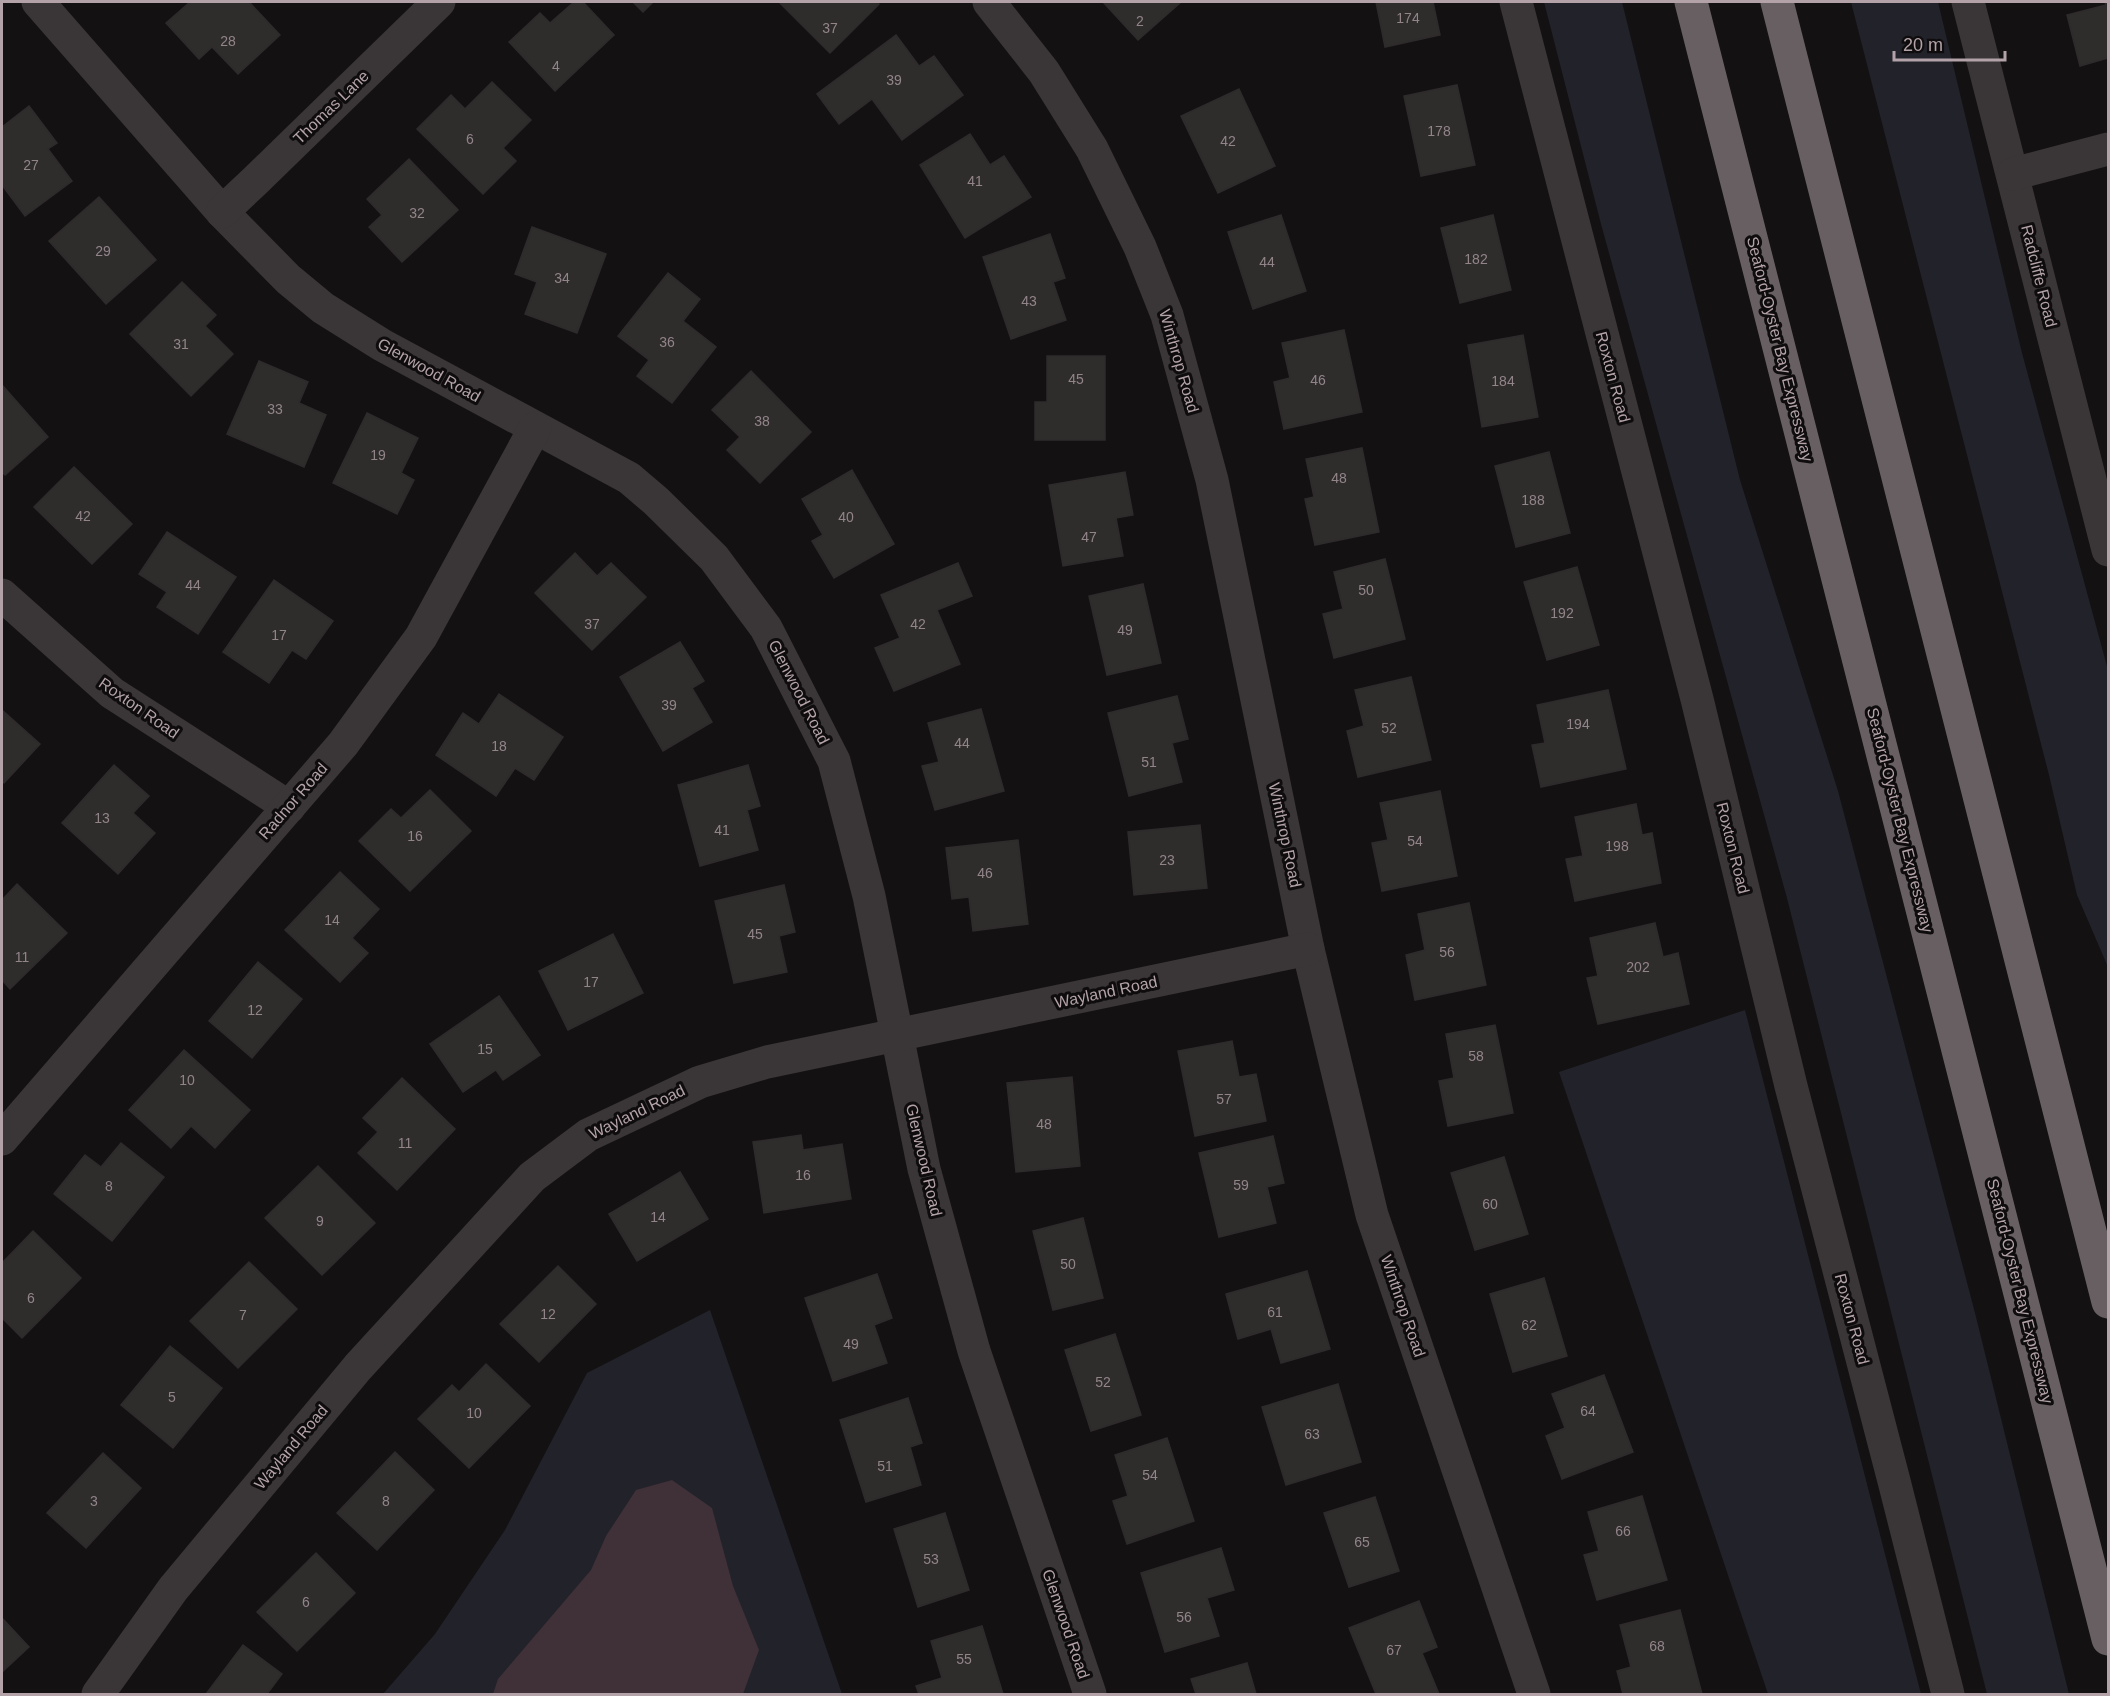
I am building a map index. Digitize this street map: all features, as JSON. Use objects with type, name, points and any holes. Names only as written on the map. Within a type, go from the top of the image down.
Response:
[{"type":"highway","name":"Seaford-Oyster Bay Expressway","points":[[1691,2],[2109,1639]]},
{"type":"highway","points":[[1777,2],[2109,1302]]},
{"type":"street","name":"Glenwood Road","points":[[38,2],[222,212],[288,279],[323,308],[382,345],[629,478],[714,558],[766,628],[834,761],[869,896],[924,1169],[974,1351],[1090,1695]]},
{"type":"street","name":"Thomas Lane","points":[[222,212],[439,2]]},
{"type":"street","name":"Winthrop Road","points":[[989,2],[1044,72],[1092,149],[1140,247],[1167,315],[1212,480],[1308,949],[1372,1215],[1534,1695]]},
{"type":"street","name":"Roxton Road","points":[[1516,2],[1697,699],[1791,1086],[1948,1695]]},
{"type":"street","name":"Radcliffe Road","points":[[1968,2],[2109,550]]},
{"type":"street","points":[[2013,174],[2109,149]]},
{"type":"street","name":"Radnor Road","points":[[2,1138],[343,744],[421,637],[535,428]]},
{"type":"street","name":"Roxton Road","points":[[2,595],[112,693],[289,807]]},
{"type":"street","name":"Wayland Road","points":[[98,1695],[173,1589],[350,1376],[532,1177],[588,1135],[699,1082],[767,1062],[1308,949]]},
{"type":"shaded area","points":[[1544,2],[1622,2],[1740,480],[1838,791],[1975,1313],[2069,1694],[1987,1694],[1787,898],[1601,224]]},
{"type":"shaded area","points":[[1851,2],[1938,2],[2022,353],[2108,670],[2108,967],[2077,895],[2049,775]]},
{"type":"shaded area","points":[[1745,1010],[1921,1694],[1768,1694],[1559,1072]]},
{"type":"shaded area","points":[[710,1310],[842,1694],[383,1694],[435,1634],[505,1530],[587,1373]]},
{"type":"shaded area","points":[[672,1480],[712,1508],[733,1586],[759,1650],[743,1694],[493,1694],[498,1679],[591,1570],[606,1536],[636,1490]]},
{"type":"building","points":[[190,2],[249,2],[280,35],[238,74],[212,47],[199,59],[166,23]]},
{"type":"building","points":[[574,2],[583,2],[614,35],[555,91],[509,42],[540,13],[550,23]]},
{"type":"building","points":[[633,2],[653,2],[643,12]]},
{"type":"building","points":[[779,2],[876,2],[879,4],[830,53]]},
{"type":"building","points":[[1103,2],[1181,2],[1138,40]]},
{"type":"building","points":[[1376,2],[1433,2],[1440,35],[1385,47]]},
{"type":"building","points":[[2105,2],[2108,2],[2108,58],[2080,66],[2067,15],[2106,5]]},
{"type":"building","points":[[896,35],[919,66],[934,56],[963,95],[902,140],[872,99],[839,124],[817,94]]},
{"type":"building","points":[[492,82],[531,120],[503,148],[516,161],[483,194],[417,129],[451,95],[465,109]]},
{"type":"building","points":[[1457,85],[1475,165],[1421,176],[1404,96]]},
{"type":"building","points":[[1239,89],[1275,166],[1218,193],[1181,116]]},
{"type":"building","points":[[29,106],[57,143],[48,149],[72,181],[25,216],[2,185],[2,127]]},
{"type":"building","points":[[970,134],[990,165],[1004,156],[1031,197],[965,238],[920,165]]},
{"type":"building","points":[[409,159],[458,210],[402,262],[369,227],[382,215],[367,199]]},
{"type":"building","points":[[99,197],[156,260],[106,304],[49,241]]},
{"type":"building","points":[[1281,215],[1306,291],[1253,309],[1228,232]]},
{"type":"building","points":[[1493,215],[1511,290],[1460,303],[1441,228]]},
{"type":"building","points":[[532,227],[606,254],[577,333],[525,314],[537,282],[515,274]]},
{"type":"building","points":[[1050,234],[1065,278],[1053,282],[1066,320],[1011,339],[983,257]]},
{"type":"building","points":[[668,273],[700,299],[683,321],[716,347],[672,403],[637,376],[649,360],[618,336]]},
{"type":"building","points":[[182,282],[216,315],[205,326],[233,354],[191,396],[130,334]]},
{"type":"building","points":[[1344,330],[1362,412],[1284,429],[1274,382],[1290,378],[1282,343]]},
{"type":"building","points":[[1523,335],[1538,417],[1482,427],[1468,345]]},
{"type":"building","points":[[1047,356],[1105,356],[1105,440],[1035,440],[1035,402],[1047,402]]},
{"type":"building","points":[[259,361],[308,382],[299,403],[326,415],[304,467],[227,434]]},
{"type":"building","points":[[751,371],[811,432],[760,483],[727,450],[740,437],[712,410]]},
{"type":"building","points":[[2,385],[48,437],[5,475],[2,472]]},
{"type":"building","points":[[367,413],[418,438],[401,473],[414,480],[397,514],[333,483]]},
{"type":"building","points":[[1362,448],[1379,532],[1315,545],[1305,499],[1314,497],[1306,459]]},
{"type":"building","points":[[1549,452],[1570,533],[1516,547],[1495,466]]},
{"type":"building","points":[[74,467],[132,524],[92,564],[34,507]]},
{"type":"building","points":[[852,470],[894,544],[834,578],[812,541],[823,535],[802,499]]},
{"type":"building","points":[[1125,472],[1133,515],[1116,518],[1123,556],[1063,566],[1049,485]]},
{"type":"building","points":[[167,532],[236,577],[198,634],[157,607],[167,592],[139,574]]},
{"type":"building","points":[[575,553],[597,576],[611,563],[646,597],[592,650],[535,593]]},
{"type":"building","points":[[1385,559],[1405,639],[1334,658],[1323,614],[1343,609],[1334,572]]},
{"type":"building","points":[[958,563],[972,596],[937,610],[960,664],[894,691],[875,648],[900,638],[881,595]]},
{"type":"building","points":[[1577,567],[1599,645],[1547,660],[1524,582]]},
{"type":"building","points":[[274,580],[333,621],[306,659],[292,650],[269,683],[223,652]]},
{"type":"building","points":[[1143,584],[1161,663],[1107,675],[1089,596]]},
{"type":"building","points":[[680,642],[704,681],[692,688],[712,722],[663,751],[620,677]]},
{"type":"building","points":[[1411,677],[1431,760],[1358,777],[1347,731],[1364,726],[1355,690]]},
{"type":"building","points":[[1608,690],[1626,769],[1541,787],[1532,745],[1545,743],[1537,705]]},
{"type":"building","points":[[499,694],[563,737],[534,780],[515,768],[496,796],[436,755],[463,713],[479,724]]},
{"type":"building","points":[[1177,696],[1188,739],[1172,743],[1182,782],[1129,796],[1108,713]]},
{"type":"building","points":[[981,709],[1004,791],[935,810],[922,766],[939,762],[928,723]]},
{"type":"building","points":[[2,710],[40,744],[4,783],[2,781]]},
{"type":"building","points":[[114,765],[149,796],[133,813],[155,833],[118,874],[62,823]]},
{"type":"building","points":[[748,765],[760,806],[747,810],[758,850],[700,866],[678,785]]},
{"type":"building","points":[[430,790],[471,831],[410,891],[359,841],[391,809],[401,818]]},
{"type":"building","points":[[1440,791],[1457,876],[1382,891],[1372,843],[1388,840],[1380,803]]},
{"type":"building","points":[[1636,804],[1642,835],[1652,833],[1661,883],[1575,901],[1566,859],[1583,856],[1575,817]]},
{"type":"building","points":[[1200,825],[1207,888],[1134,895],[1128,832]]},
{"type":"building","points":[[1018,840],[1028,924],[973,931],[969,897],[952,899],[946,848]]},
{"type":"building","points":[[340,872],[379,909],[352,938],[368,953],[340,982],[285,930]]},
{"type":"building","points":[[17,884],[67,933],[10,989],[2,980],[2,900]]},
{"type":"building","points":[[784,885],[795,932],[779,936],[787,972],[734,983],[715,901]]},
{"type":"building","points":[[1469,903],[1486,985],[1415,1000],[1406,955],[1425,950],[1418,914]]},
{"type":"building","points":[[1655,923],[1663,957],[1678,953],[1689,1004],[1598,1024],[1587,978],[1598,976],[1590,938]]},
{"type":"building","points":[[613,934],[643,993],[568,1030],[539,971]]},
{"type":"building","points":[[258,962],[302,999],[252,1058],[209,1021]]},
{"type":"building","points":[[499,996],[540,1055],[503,1080],[496,1070],[463,1092],[430,1044]]},
{"type":"building","points":[[1495,1025],[1513,1113],[1448,1126],[1439,1081],[1454,1078],[1446,1034]]},
{"type":"building","points":[[1232,1041],[1239,1077],[1256,1074],[1266,1121],[1195,1136],[1178,1051]]},
{"type":"building","points":[[184,1050],[250,1110],[215,1148],[191,1126],[171,1148],[129,1110]]},
{"type":"building","points":[[1072,1077],[1080,1166],[1016,1172],[1007,1083]]},
{"type":"building","points":[[402,1078],[455,1129],[397,1190],[358,1153],[378,1132],[363,1118]]},
{"type":"building","points":[[801,1135],[803,1150],[842,1144],[851,1199],[764,1213],[753,1142]]},
{"type":"building","points":[[1273,1136],[1284,1183],[1267,1187],[1276,1223],[1219,1237],[1199,1153]]},
{"type":"building","points":[[121,1143],[164,1177],[112,1241],[54,1194],[85,1155],[101,1167]]},
{"type":"building","points":[[1504,1157],[1528,1234],[1475,1250],[1451,1173]]},
{"type":"building","points":[[318,1166],[375,1223],[322,1275],[265,1218]]},
{"type":"building","points":[[680,1172],[708,1219],[637,1261],[609,1214]]},
{"type":"building","points":[[1083,1218],[1103,1298],[1053,1310],[1033,1231]]},
{"type":"building","points":[[33,1231],[81,1278],[22,1338],[2,1318],[2,1263]]},
{"type":"building","points":[[249,1262],[297,1309],[238,1368],[190,1321]]},
{"type":"building","points":[[558,1266],[596,1304],[539,1362],[500,1324]]},
{"type":"building","points":[[1307,1271],[1330,1349],[1281,1363],[1271,1329],[1238,1339],[1226,1294]]},
{"type":"building","points":[[877,1274],[892,1318],[874,1325],[887,1363],[833,1381],[805,1298]]},
{"type":"building","points":[[1544,1278],[1567,1356],[1513,1372],[1490,1294]]},
{"type":"building","points":[[1115,1334],[1141,1415],[1091,1431],[1065,1350]]},
{"type":"building","points":[[170,1346],[222,1388],[173,1448],[121,1405]]},
{"type":"building","points":[[486,1364],[530,1406],[469,1468],[418,1419],[452,1385],[459,1392]]},
{"type":"building","points":[[1604,1375],[1633,1452],[1562,1479],[1546,1436],[1565,1428],[1552,1394]]},
{"type":"building","points":[[1338,1384],[1361,1462],[1286,1485],[1262,1407]]},
{"type":"building","points":[[908,1398],[922,1443],[910,1447],[921,1485],[866,1502],[840,1420]]},
{"type":"building","points":[[1167,1438],[1194,1521],[1127,1544],[1113,1501],[1128,1496],[1115,1455]]},
{"type":"building","points":[[395,1452],[434,1490],[377,1550],[337,1513]]},
{"type":"building","points":[[103,1453],[141,1488],[86,1548],[47,1513]]},
{"type":"building","points":[[1642,1496],[1667,1580],[1597,1600],[1584,1555],[1599,1551],[1588,1512]]},
{"type":"building","points":[[1375,1497],[1399,1571],[1349,1587],[1324,1513]]},
{"type":"building","points":[[945,1513],[969,1590],[918,1607],[894,1529]]},
{"type":"building","points":[[1221,1548],[1234,1590],[1207,1598],[1219,1636],[1165,1652],[1141,1573]]},
{"type":"building","points":[[316,1553],[355,1593],[297,1651],[257,1612]]},
{"type":"building","points":[[1419,1601],[1437,1647],[1422,1653],[1439,1694],[1376,1694],[1349,1628]]},
{"type":"building","points":[[1680,1610],[1702,1694],[1623,1694],[1617,1671],[1631,1667],[1620,1625]]},
{"type":"building","points":[[2,1618],[29,1647],[2,1672]]},
{"type":"building","points":[[982,1626],[1003,1694],[919,1694],[916,1686],[942,1678],[931,1641]]},
{"type":"building","points":[[243,1645],[282,1674],[267,1694],[206,1694]]},
{"type":"building","points":[[1247,1663],[1256,1694],[1196,1694],[1191,1679]]}]
